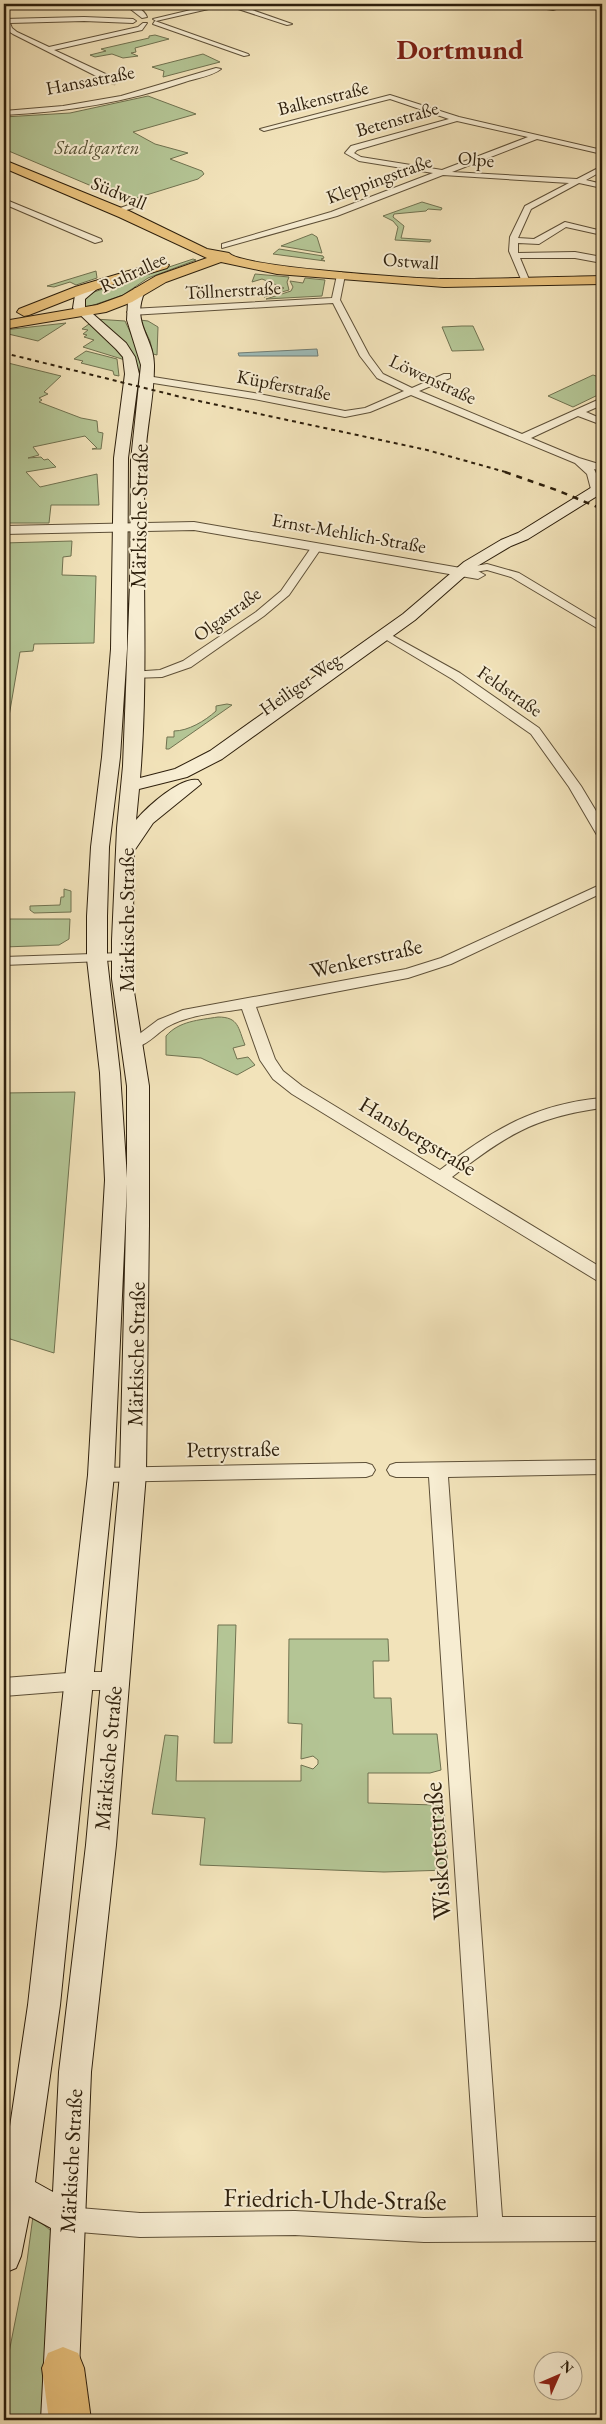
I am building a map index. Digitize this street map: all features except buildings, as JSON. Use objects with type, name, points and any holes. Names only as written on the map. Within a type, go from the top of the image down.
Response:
[{"type":"main road","name":"Südwall","points":[[5,164],[125,208],[222,252]]},
{"type":"main road","name":"Südwall","points":[[125,208],[169,236],[202,252],[222,252]]},
{"type":"main road","points":[[168,258],[169,236]]},
{"type":"main road","name":"Ruhrallee","points":[[4,325],[83,313],[112,305],[160,279],[222,252],[244,250]]},
{"type":"main road","name":"Ostwall","points":[[244,250],[292,262],[441,277],[602,280]]},
{"type":"main road","name":"Ruhrallee","points":[[4,319],[80,290],[92,288],[168,258],[202,252]]},
{"type":"main road","name":"Ostwall","points":[[222,252],[260,268],[444,283],[525,279],[598,264]]},
{"type":"main road","points":[[83,313],[78,305],[79,298],[92,288]]},
{"type":"main road","points":[[131,312],[139,291]]},
{"type":"main road","name":"Märkische Straße","points":[[4,2256],[17,2190],[44,2005],[101,1475],[116,1180],[110,1073],[97,959],[100,847],[130,530],[147,379],[147,352],[132,319],[131,312]]},
{"type":"main road","name":"Märkische Straße","points":[[59,2420],[63,2368],[75,2072],[101,1846],[133,1474],[138,1225],[138,1086],[133,1044],[122,984],[123,882],[127,848],[126,828],[130,786],[135,675],[130,530],[122,458],[130,398],[131,364],[121,346],[83,313]]},
{"type":"main road","name":"Heiliger Weg","points":[[107,786],[130,786],[159,792],[192,784],[219,768],[400,642],[506,543],[523,536],[599,489]]},
{"type":"main road","name":"Heiliger Weg","points":[[130,786],[181,773],[216,755],[384,634],[516,546],[523,536]]},
{"type":"main road","points":[[127,848],[136,830],[158,808],[192,784]]},
{"type":"main road","points":[[17,2190],[68,2218]]},
{"type":"main road","points":[[63,2368],[70,2420]]},
{"type":"street","points":[[48,49],[140,29],[145,21],[143,14],[127,4]]},
{"type":"street","points":[[109,79],[9,29],[5,21],[84,18],[155,21],[224,4]]},
{"type":"street","points":[[229,4],[289,24]]},
{"type":"street","points":[[518,4],[553,8],[569,4]]},
{"type":"street","points":[[585,4],[602,6]]},
{"type":"street","points":[[155,21],[246,55]]},
{"type":"street","name":"Hansastraße","points":[[4,113],[74,107],[218,69]]},
{"type":"street","name":"Hansastraße","points":[[4,108],[71,103],[134,91]]},
{"type":"street","name":"Balkenstraße","points":[[264,129],[390,97],[457,120]]},
{"type":"street","points":[[457,120],[602,152]]},
{"type":"street","name":"Betenstraße","points":[[349,154],[354,148],[457,120]]},
{"type":"street","name":"Kleppingstraße","points":[[222,252],[444,173],[536,136]]},
{"type":"street","name":"Olpe","points":[[349,154],[360,159],[444,173],[579,181],[602,186]]},
{"type":"street","points":[[525,279],[513,251],[513,240],[528,208],[602,168]]},
{"type":"street","points":[[4,201],[98,241]]},
{"type":"street","name":"Kleppingstraße","points":[[244,250],[276,240],[317,219]]},
{"type":"street","points":[[513,240],[536,242],[565,224],[602,233]]},
{"type":"street","points":[[515,256],[575,255],[598,264],[600,250]]},
{"type":"street","points":[[336,300],[336,292],[341,275]]},
{"type":"street","name":"Töllnerstraße","points":[[131,312],[336,300]]},
{"type":"street","name":"Löwenstraße","points":[[336,300],[374,370],[380,376],[411,392],[587,466],[594,476],[599,489]]},
{"type":"street","name":"Küpferstraße","points":[[147,379],[254,396],[345,414],[367,410],[447,376]]},
{"type":"street","points":[[523,438],[602,401]]},
{"type":"street","points":[[578,412],[602,422]]},
{"type":"street","name":"Löwenstraße","points":[[575,460],[602,468]]},
{"type":"street","name":"Ernst-Mehlich-Straße","points":[[130,530],[213,528],[317,547],[476,571]]},
{"type":"street","points":[[4,530],[130,530]]},
{"type":"street","points":[[4,537],[130,530]]},
{"type":"street","name":"Olgastraße","points":[[135,675],[162,673],[188,664],[260,614],[285,593],[317,547]]},
{"type":"street","points":[[476,571],[550,597],[602,628]]},
{"type":"street","name":"Feldstraße","points":[[384,634],[400,642],[482,694],[535,731],[575,786],[602,832]]},
{"type":"street","name":"Wenkerstraße","points":[[133,1044],[163,1023],[188,1013],[248,1004],[408,973],[475,948],[602,888]]},
{"type":"street","points":[[4,961],[122,957]]},
{"type":"street","name":"Hansbergstraße","points":[[248,1004],[268,1060],[278,1075],[297,1090],[602,1276]]},
{"type":"street","points":[[442,1177],[513,1125],[568,1106],[602,1103]]},
{"type":"street","points":[[396,1470],[602,1467]]},
{"type":"street","name":"Wiskottstraße","points":[[438,1469],[491,2230]]},
{"type":"street","name":"Petrystraße","points":[[101,1475],[366,1470]]},
{"type":"street","points":[[4,1687],[80,1680],[115,1681]]},
{"type":"street","name":"Friedrich-Uhde-Straße","points":[[68,2218],[140,2225],[295,2223],[424,2230],[602,2229]]},
{"type":"green space","points":[[155,35],[169,39],[135,48],[136,52],[131,53],[138,56],[123,58],[112,54],[95,57],[90,55],[106,51],[101,49]]},
{"type":"green space","points":[[203,54],[220,62],[163,77],[164,71],[152,67]]},
{"type":"green space","name":"Stadtgarten","points":[[148,96],[196,114],[133,132],[155,144],[188,153],[170,159],[202,171],[204,174],[198,179],[127,201],[4,149],[4,117],[70,113]]},
{"type":"green space","points":[[422,202],[442,208],[441,210],[428,209],[426,211],[394,214],[393,217],[404,226],[401,238],[431,240],[430,242],[395,240],[398,227],[393,221],[383,216]]},
{"type":"green space","points":[[312,234],[317,237],[322,253],[281,246]]},
{"type":"green space","points":[[279,249],[323,256],[324,258],[321,259],[325,261],[273,254]]},
{"type":"green space","points":[[193,259],[196,260],[148,278],[123,295],[85,308],[86,298],[94,292]]},
{"type":"green space","points":[[96,271],[97,278],[76,285],[70,282],[54,287],[47,286]]},
{"type":"green space","points":[[255,274],[289,277],[287,282],[289,290],[264,297],[284,288],[262,279],[252,282]]},
{"type":"green space","points":[[305,278],[325,280],[322,296],[266,299],[291,291],[293,287],[290,281],[303,283]]},
{"type":"green space","points":[[95,319],[125,321],[139,351],[143,382],[137,380],[136,367]]},
{"type":"green space","points":[[140,320],[148,321],[158,327],[157,355],[153,354],[150,341]]},
{"type":"green space","points":[[66,323],[38,341],[4,333],[4,330]]},
{"type":"green space","points":[[89,324],[115,345],[125,360],[83,347],[94,340],[84,337],[87,335],[83,334],[88,330],[82,329]]},
{"type":"green space","points":[[473,326],[484,350],[452,351],[442,327]]},
{"type":"green space","points":[[86,351],[117,359],[119,376],[114,375],[113,371],[81,363],[83,361],[74,359]]},
{"type":"green space","points":[[4,362],[61,376],[44,392],[48,394],[39,398],[42,400],[39,402],[81,418],[97,421],[98,432],[103,433],[101,449],[92,449],[97,448],[85,436],[33,447],[39,455],[28,458],[41,457],[44,460],[48,459],[56,467],[26,472],[40,487],[97,474],[99,505],[51,505],[49,523],[4,523]]},
{"type":"green space","points":[[593,375],[602,378],[602,393],[573,407],[548,396]]},
{"type":"green space","points":[[72,541],[71,556],[63,557],[62,575],[96,576],[94,643],[34,644],[33,651],[20,652],[7,728],[4,728],[4,543]]},
{"type":"green space","points":[[232,705],[169,749],[166,749],[167,737],[174,737],[174,731],[196,725],[216,711],[216,706]]},
{"type":"green space","points":[[64,889],[71,891],[71,912],[34,913],[30,910],[30,906],[60,905],[61,897],[64,897]]},
{"type":"green space","points":[[4,919],[70,919],[69,939],[59,945],[4,947]]},
{"type":"green space","points":[[218,1017],[234,1021],[239,1029],[245,1045],[233,1048],[237,1059],[248,1057],[255,1065],[237,1075],[201,1058],[166,1055],[166,1036],[171,1031],[183,1024]]},
{"type":"green space","points":[[75,1092],[54,1353],[4,1337],[4,1093]]},
{"type":"green space","points":[[218,1625],[236,1625],[232,1743],[214,1743]]},
{"type":"green space","points":[[289,1639],[388,1639],[389,1661],[373,1661],[374,1698],[391,1698],[393,1734],[437,1734],[441,1770],[430,1773],[368,1773],[368,1803],[435,1805],[444,1807],[448,1870],[384,1872],[200,1865],[205,1818],[152,1814],[165,1735],[178,1736],[176,1781],[301,1781],[301,1765],[313,1769],[318,1764],[318,1760],[313,1756],[301,1759],[302,1724],[288,1723]]},
{"type":"green space","points":[[33,2216],[56,2235],[47,2420],[4,2420],[4,2378],[27,2261]]},
{"type":"water","points":[[317,349],[318,356],[239,356],[238,353]]},
{"type":"tunnel","points":[[109,79],[119,83]]},
{"type":"railway","points":[[4,353],[185,398],[427,450],[509,473]]},
{"type":"railway","points":[[505,472],[602,509]]},
{"type":"district","name":"Dortmund","points":[[460,49]]}]
